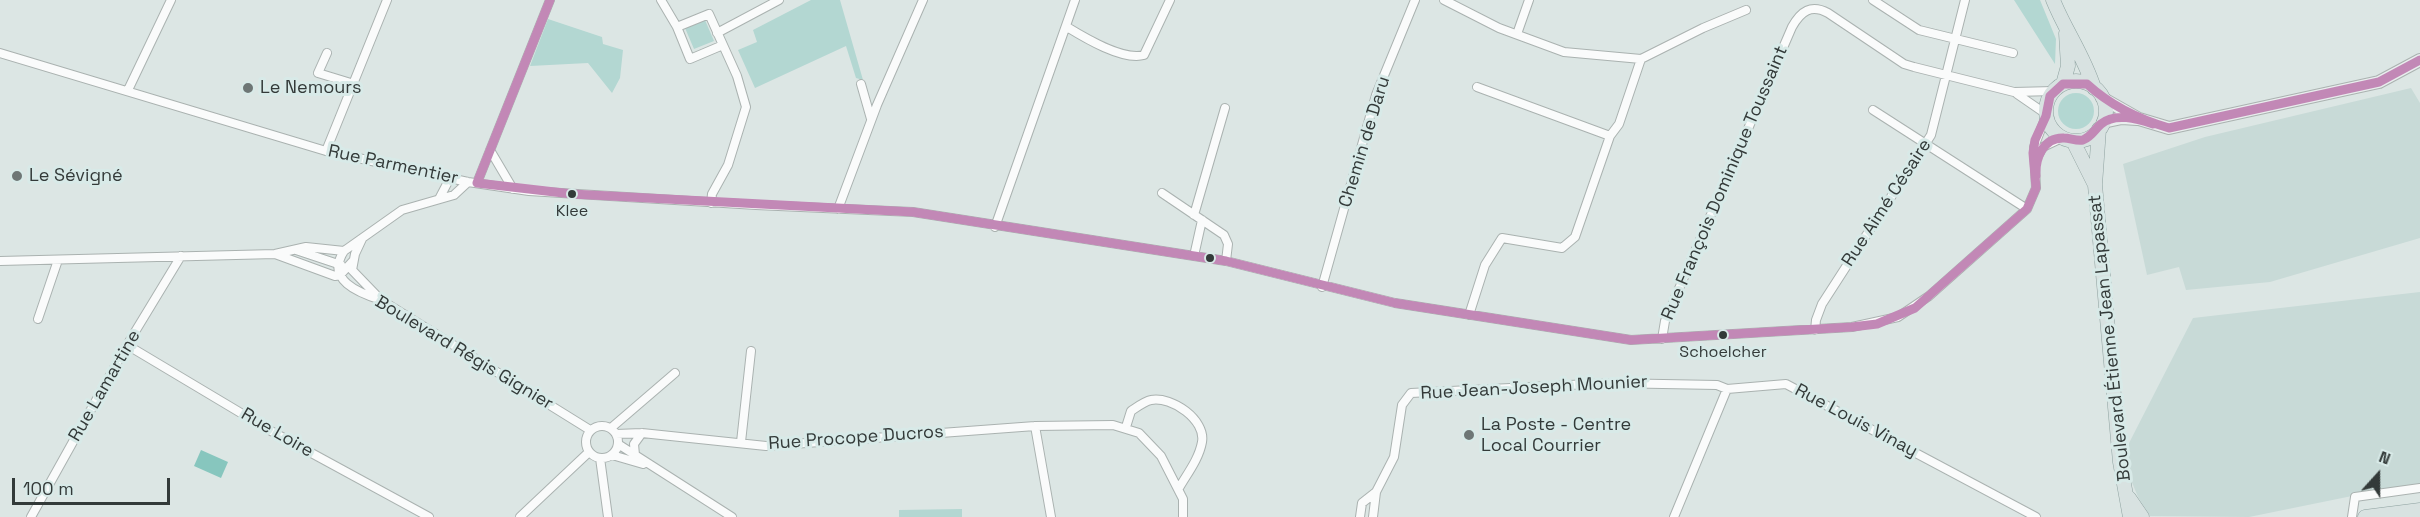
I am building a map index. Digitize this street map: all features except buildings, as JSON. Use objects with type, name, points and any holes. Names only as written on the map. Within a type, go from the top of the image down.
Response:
[{"type":"main road","points":[[2053,0],[2105,106],[2101,126],[2083,140],[2068,139],[2049,125],[2046,115],[2047,102],[2058,88],[2069,60],[2066,30]]},
{"type":"main road","points":[[2058,88],[2079,82],[2098,93]]},
{"type":"main road","name":"Boulevard Étienne Jean Lapassat","points":[[2101,126],[2095,184],[2120,462],[2130,517]]},
{"type":"main road","name":"Boulevard Étienne Jean Lapassat","points":[[2068,139],[2095,184]]},
{"type":"main road","name":"Boulevard Étienne Jean Lapassat","points":[[2125,491],[2142,517]]},
{"type":"main road","points":[[2365,517],[2420,510]]},
{"type":"street","points":[[128,90],[171,0]]},
{"type":"street","points":[[326,151],[387,0]]},
{"type":"street","points":[[364,236],[351,267],[340,275],[338,263],[344,251],[364,236],[402,210],[461,192],[473,182],[490,150],[550,0]]},
{"type":"street","points":[[661,0],[677,27],[690,58],[723,45]]},
{"type":"street","points":[[717,33],[779,0]]},
{"type":"street","points":[[838,209],[872,120],[923,0]]},
{"type":"street","points":[[995,227],[1075,0]]},
{"type":"street","points":[[1067,27],[1085,38],[1133,58],[1144,54],[1170,0]]},
{"type":"street","name":"Chemin de Daru","points":[[1322,287],[1376,95],[1415,0]]},
{"type":"street","points":[[1444,0],[1516,34],[1564,52],[1641,59],[1703,28],[1746,10]]},
{"type":"street","points":[[1516,34],[1529,0]]},
{"type":"street","points":[[1873,0],[1919,30],[2013,53]]},
{"type":"street","name":"Rue Aimé Césaire","points":[[1815,330],[1822,304],[1931,135],[1965,0]]},
{"type":"street","name":"Rue François Dominique Toussaint","points":[[1662,339],[1665,321],[1792,27],[1802,12],[1814,8],[1820,9],[1904,64],[1945,75]]},
{"type":"street","points":[[677,27],[709,14],[737,76],[746,107],[728,165],[712,194],[711,203]]},
{"type":"street","name":"Rue Parmentier","points":[[0,53],[326,151],[450,178],[513,189],[711,203],[913,212],[995,227],[1226,261],[1322,287],[1469,315],[1631,340],[1815,330],[1877,324],[1915,308],[2027,209]]},
{"type":"street","points":[[327,53],[318,73],[354,84]]},
{"type":"street","points":[[1469,315],[1485,265],[1502,238],[1562,248],[1571,244],[1610,136],[1619,124],[1641,59]]},
{"type":"street","points":[[2101,126],[2122,118],[2139,119],[2169,128],[2186,126],[2236,112],[2379,82],[2420,60]]},
{"type":"street","points":[[1945,75],[2014,92],[2058,88]]},
{"type":"street","points":[[861,84],[872,120]]},
{"type":"street","points":[[1477,87],[1610,136]]},
{"type":"street","points":[[1873,110],[2027,209],[2036,188],[2034,147],[2046,115],[2014,92]]},
{"type":"street","points":[[2098,93],[2139,119]]},
{"type":"street","points":[[1194,256],[1198,218],[1225,108]]},
{"type":"street","points":[[2034,161],[2043,147],[2068,139]]},
{"type":"street","points":[[490,150],[513,189]]},
{"type":"street","points":[[439,199],[450,178]]},
{"type":"street","points":[[1162,193],[1224,235],[1228,244],[1226,261]]},
{"type":"street","points":[[0,261],[275,254],[306,247],[344,251]]},
{"type":"street","points":[[295,249],[351,267],[381,300]]},
{"type":"street","name":"Boulevard Régis Gignier","points":[[275,254],[335,276],[340,275],[347,286],[381,300],[590,430]]},
{"type":"street","name":"Rue Lamartine","points":[[31,517],[127,345],[181,256]]},
{"type":"street","points":[[38,319],[58,260]]},
{"type":"street","name":"Rue Loire","points":[[127,345],[271,431],[429,517]]},
{"type":"street","points":[[741,442],[751,351]]},
{"type":"street","points":[[613,431],[675,373]]},
{"type":"street","name":"Rue Jean-Joseph Mounier","points":[[1373,517],[1376,492],[1394,457],[1402,405],[1411,393],[1619,383],[1717,385],[1727,389]]},
{"type":"street","name":"Rue Louis Vinay","points":[[1727,389],[1786,384],[2036,517]]},
{"type":"street","points":[[1674,517],[1727,389]]},
{"type":"street","points":[[1179,488],[1192,467],[1202,441],[1195,419],[1178,405],[1152,399],[1131,411],[1126,427],[1138,433],[1161,456],[1179,488],[1183,500],[1183,517]]},
{"type":"street","points":[[652,468],[612,455],[600,458],[589,452],[585,443],[590,430],[600,425],[613,431],[618,444],[652,468],[732,517]]},
{"type":"street","points":[[1035,426],[1051,517]]},
{"type":"street","name":"Rue Procope Ducros","points":[[613,431],[766,446],[1035,426],[1126,427]]},
{"type":"street","points":[[635,455],[634,444],[642,433]]},
{"type":"street","points":[[612,455],[618,444]]},
{"type":"street","points":[[520,517],[589,452]]},
{"type":"street","points":[[600,458],[608,517]]},
{"type":"street","points":[[2352,517],[2355,497],[2420,488]]},
{"type":"street","name":"Rue Jean-Joseph Mounier","points":[[1360,517],[1362,503],[1376,492]]},
{"type":"shaded area","points":[[811,0],[840,0],[863,80],[856,78],[846,46],[755,88],[738,50],[757,42],[753,30]]},
{"type":"shaded area","points":[[2014,0],[2040,0],[2056,39],[2055,64]]},
{"type":"shaded area","points":[[548,19],[602,37],[603,44],[623,50],[620,78],[612,93],[588,63],[530,66]]},
{"type":"shaded area","points":[[705,20],[714,41],[694,49],[685,28]]},
{"type":"shaded area","points":[[2411,88],[2420,103],[2420,238],[2270,282],[2186,290],[2179,267],[2147,275],[2123,164],[2205,137]]},
{"type":"shaded area","points":[[2076,93],[2089,98],[2094,111],[2089,124],[2076,129],[2063,124],[2058,111],[2063,98]]},
{"type":"shaded area","points":[[2420,292],[2420,487],[2352,496],[2249,517],[2150,516],[2138,497],[2129,475],[2127,447],[2193,318]]},
{"type":"shaded area","points":[[962,509],[962,517],[899,517],[899,510]]},
{"type":"water","points":[[201,450],[228,462],[221,478],[194,466]]},
{"type":"transit line","points":[[550,0],[477,183],[572,194],[913,212],[1226,261],[1395,303],[1631,340],[1852,327],[1877,324],[1915,308],[2027,209],[2036,188],[2033,153],[2035,140],[2046,116],[2050,96],[2063,84],[2087,84],[2125,111],[2169,128],[2379,82],[2420,60]]},
{"type":"transit line","points":[[2036,176],[2039,156],[2051,141],[2064,138],[2083,140],[2101,124],[2113,118],[2141,120],[2153,124]]},
{"type":"place","name":"Le Nemours","points":[[248,88]]},
{"type":"place","name":"Le Sévigné","points":[[17,176]]},
{"type":"place","name":"Klee","points":[[572,194]]},
{"type":"place","name":"Schoelcher","points":[[1723,335]]},
{"type":"place","name":"La Poste - Centre Local Courrier","points":[[1469,435]]}]
